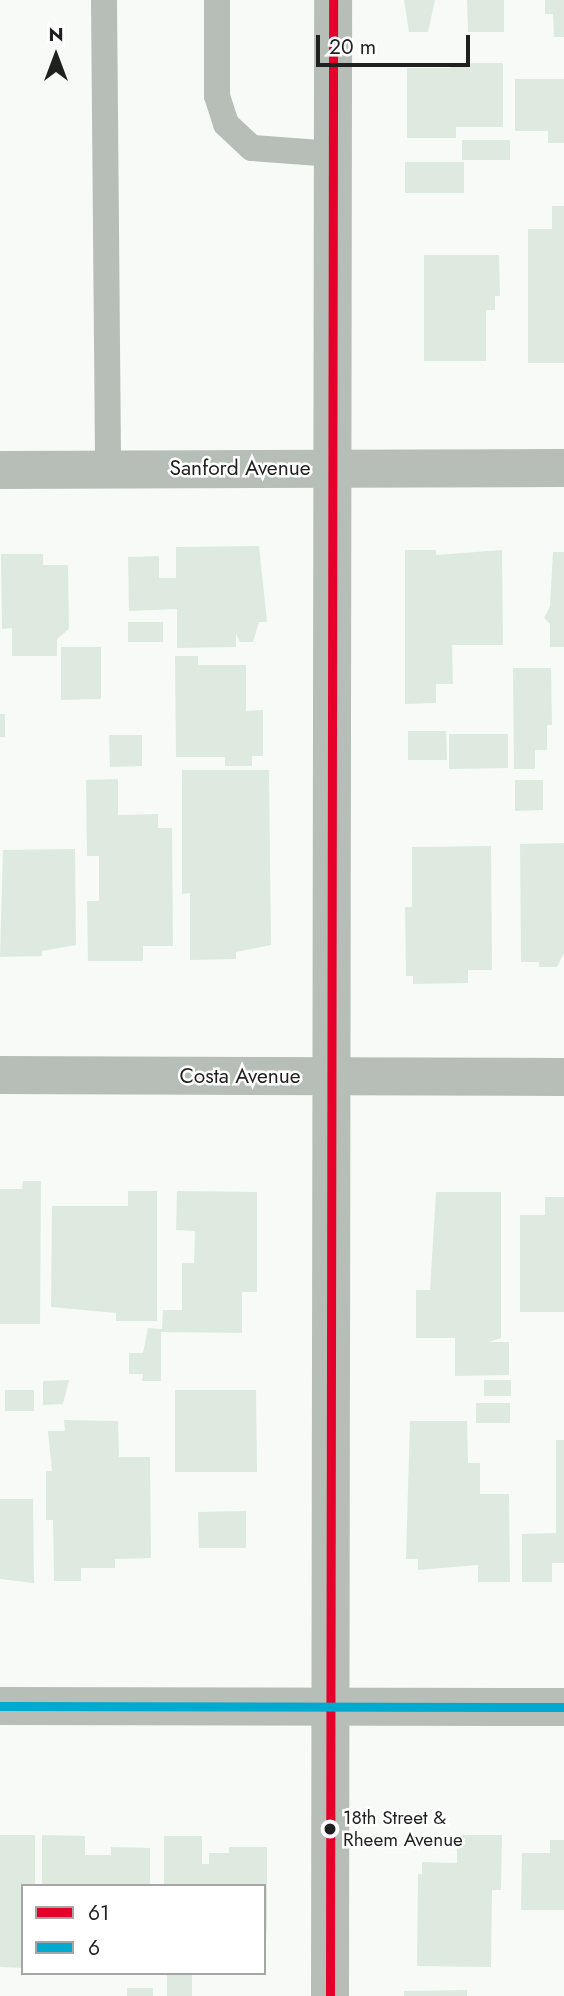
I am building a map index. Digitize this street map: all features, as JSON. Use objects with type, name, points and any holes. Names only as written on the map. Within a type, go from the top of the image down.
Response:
[{"type":"street","points":[[330,1996],[334,1076],[333,0]]},
{"type":"street","name":"Sanford Avenue","points":[[0,470],[108,467],[564,468]]},
{"type":"street","name":"Costa Avenue","points":[[0,1075],[564,1077]]},
{"type":"street","points":[[0,1706],[564,1707]]},
{"type":"lane","points":[[104,0],[108,467]]},
{"type":"lane","points":[[217,0],[217,96],[226,124],[252,148],[333,154]]},
{"type":"building","points":[[404,0],[435,0],[428,32],[409,32]]},
{"type":"building","points":[[467,0],[504,0],[504,32],[468,32]]},
{"type":"building","points":[[545,0],[564,0],[564,37],[554,37],[553,14],[545,14]]},
{"type":"building","points":[[450,63],[503,63],[503,127],[456,127],[456,138],[407,138],[407,68],[450,68]]},
{"type":"building","points":[[515,79],[564,79],[564,143],[548,143],[548,131],[515,131]]},
{"type":"building","points":[[462,140],[510,140],[510,160],[462,160]]},
{"type":"building","points":[[405,162],[464,162],[464,193],[405,193]]},
{"type":"building","points":[[552,206],[564,206],[564,363],[528,363],[528,229],[552,229]]},
{"type":"building","points":[[424,255],[499,255],[500,296],[495,296],[495,310],[486,310],[486,361],[424,361]]},
{"type":"building","points":[[259,546],[267,622],[259,622],[253,642],[240,642],[236,634],[236,647],[177,648],[177,609],[129,611],[128,557],[159,556],[159,578],[176,578],[176,547]]},
{"type":"building","points":[[405,550],[436,550],[436,555],[502,550],[503,645],[452,645],[453,684],[436,684],[436,703],[405,704]]},
{"type":"building","points":[[553,552],[564,552],[564,647],[550,647],[550,624],[544,618],[550,606]]},
{"type":"building","points":[[1,554],[43,554],[43,565],[68,565],[69,629],[57,639],[57,656],[12,656],[12,628],[2,629]]},
{"type":"building","points":[[128,622],[163,622],[163,642],[128,642]]},
{"type":"building","points":[[61,647],[101,647],[101,699],[61,700]]},
{"type":"building","points":[[175,656],[198,656],[198,665],[246,665],[246,711],[263,710],[263,756],[252,756],[252,766],[225,766],[225,757],[176,757]]},
{"type":"building","points":[[513,668],[551,668],[552,725],[547,725],[547,750],[535,750],[535,769],[514,769]]},
{"type":"building","points":[[0,714],[5,714],[5,737],[0,737]]},
{"type":"building","points":[[408,731],[446,731],[447,760],[408,760]]},
{"type":"building","points":[[449,734],[508,734],[508,768],[449,769]]},
{"type":"building","points":[[109,735],[142,735],[142,766],[110,767]]},
{"type":"building","points":[[182,770],[269,770],[271,945],[236,952],[236,959],[190,960],[190,893],[182,894]]},
{"type":"building","points":[[118,779],[118,815],[158,814],[158,828],[172,828],[173,946],[143,946],[143,961],[88,961],[87,901],[99,901],[99,856],[87,856],[86,780]]},
{"type":"building","points":[[515,780],[543,780],[543,810],[515,811]]},
{"type":"building","points":[[564,843],[564,953],[557,967],[539,967],[539,962],[521,962],[520,844]]},
{"type":"building","points":[[491,846],[492,970],[468,970],[468,983],[413,984],[413,976],[406,976],[405,907],[412,907],[412,847]]},
{"type":"building","points":[[75,849],[76,945],[42,951],[42,956],[0,957],[3,850]]},
{"type":"building","points":[[23,1181],[41,1181],[40,1324],[0,1324],[0,1189],[22,1189]]},
{"type":"building","points":[[128,1191],[157,1191],[157,1321],[116,1321],[116,1313],[51,1307],[52,1206],[128,1206]]},
{"type":"building","points":[[177,1191],[257,1192],[257,1292],[242,1292],[242,1333],[161,1332],[161,1381],[142,1381],[143,1374],[129,1374],[129,1353],[143,1353],[148,1328],[162,1329],[163,1310],[182,1310],[182,1263],[194,1263],[195,1231],[176,1230]]},
{"type":"building","points":[[436,1192],[501,1192],[501,1338],[489,1342],[509,1342],[509,1375],[455,1376],[455,1338],[416,1338],[416,1290],[430,1290]]},
{"type":"building","points":[[545,1197],[564,1197],[564,1312],[520,1312],[520,1215],[545,1215]]},
{"type":"building","points":[[69,1380],[63,1404],[43,1405],[43,1381]]},
{"type":"building","points":[[484,1380],[511,1380],[511,1396],[484,1396]]},
{"type":"building","points":[[5,1390],[34,1390],[34,1411],[5,1411]]},
{"type":"building","points":[[175,1390],[256,1390],[257,1472],[175,1472]]},
{"type":"building","points":[[476,1403],[510,1403],[510,1423],[476,1423]]},
{"type":"building","points":[[64,1420],[118,1421],[119,1457],[150,1457],[151,1558],[115,1559],[115,1568],[81,1568],[81,1581],[54,1581],[53,1520],[46,1520],[46,1471],[52,1471],[48,1431],[65,1431]]},
{"type":"building","points":[[410,1421],[467,1421],[468,1463],[480,1463],[480,1494],[509,1494],[510,1582],[478,1582],[478,1565],[418,1570],[418,1559],[406,1559]]},
{"type":"building","points":[[556,1440],[564,1440],[564,1563],[552,1563],[552,1582],[522,1582],[522,1534],[556,1533]]},
{"type":"building","points":[[0,1499],[33,1499],[34,1583],[0,1579]]},
{"type":"building","points":[[246,1511],[246,1548],[199,1548],[198,1512]]},
{"type":"building","points":[[0,1835],[35,1835],[35,1884],[21,1884],[21,1968],[0,1967]]},
{"type":"building","points":[[42,1835],[85,1836],[85,1855],[111,1855],[111,1847],[150,1848],[150,1884],[42,1884]]},
{"type":"building","points":[[457,1835],[502,1835],[501,1890],[492,1890],[491,1967],[417,1966],[418,1874],[422,1874],[422,1862],[457,1863]]},
{"type":"building","points":[[164,1836],[202,1836],[202,1864],[209,1864],[209,1853],[229,1853],[229,1847],[267,1847],[267,1943],[266,1884],[164,1884]]},
{"type":"building","points":[[550,1840],[564,1840],[564,1910],[521,1910],[522,1853],[550,1853]]},
{"type":"building","points":[[167,1975],[192,1975],[192,1996],[167,1996]]},
{"type":"building","points":[[127,1988],[153,1988],[153,1996],[127,1996]]},
{"type":"building","points":[[467,1990],[467,1996],[404,1996],[404,1991]]},
{"type":"transit line","name":"61","points":[[330,1996],[333,0]]},
{"type":"transit line","name":"6","points":[[0,1706],[564,1707]]},
{"type":"place","name":"18th Street & Rheem Avenue","points":[[330,1829]]}]
